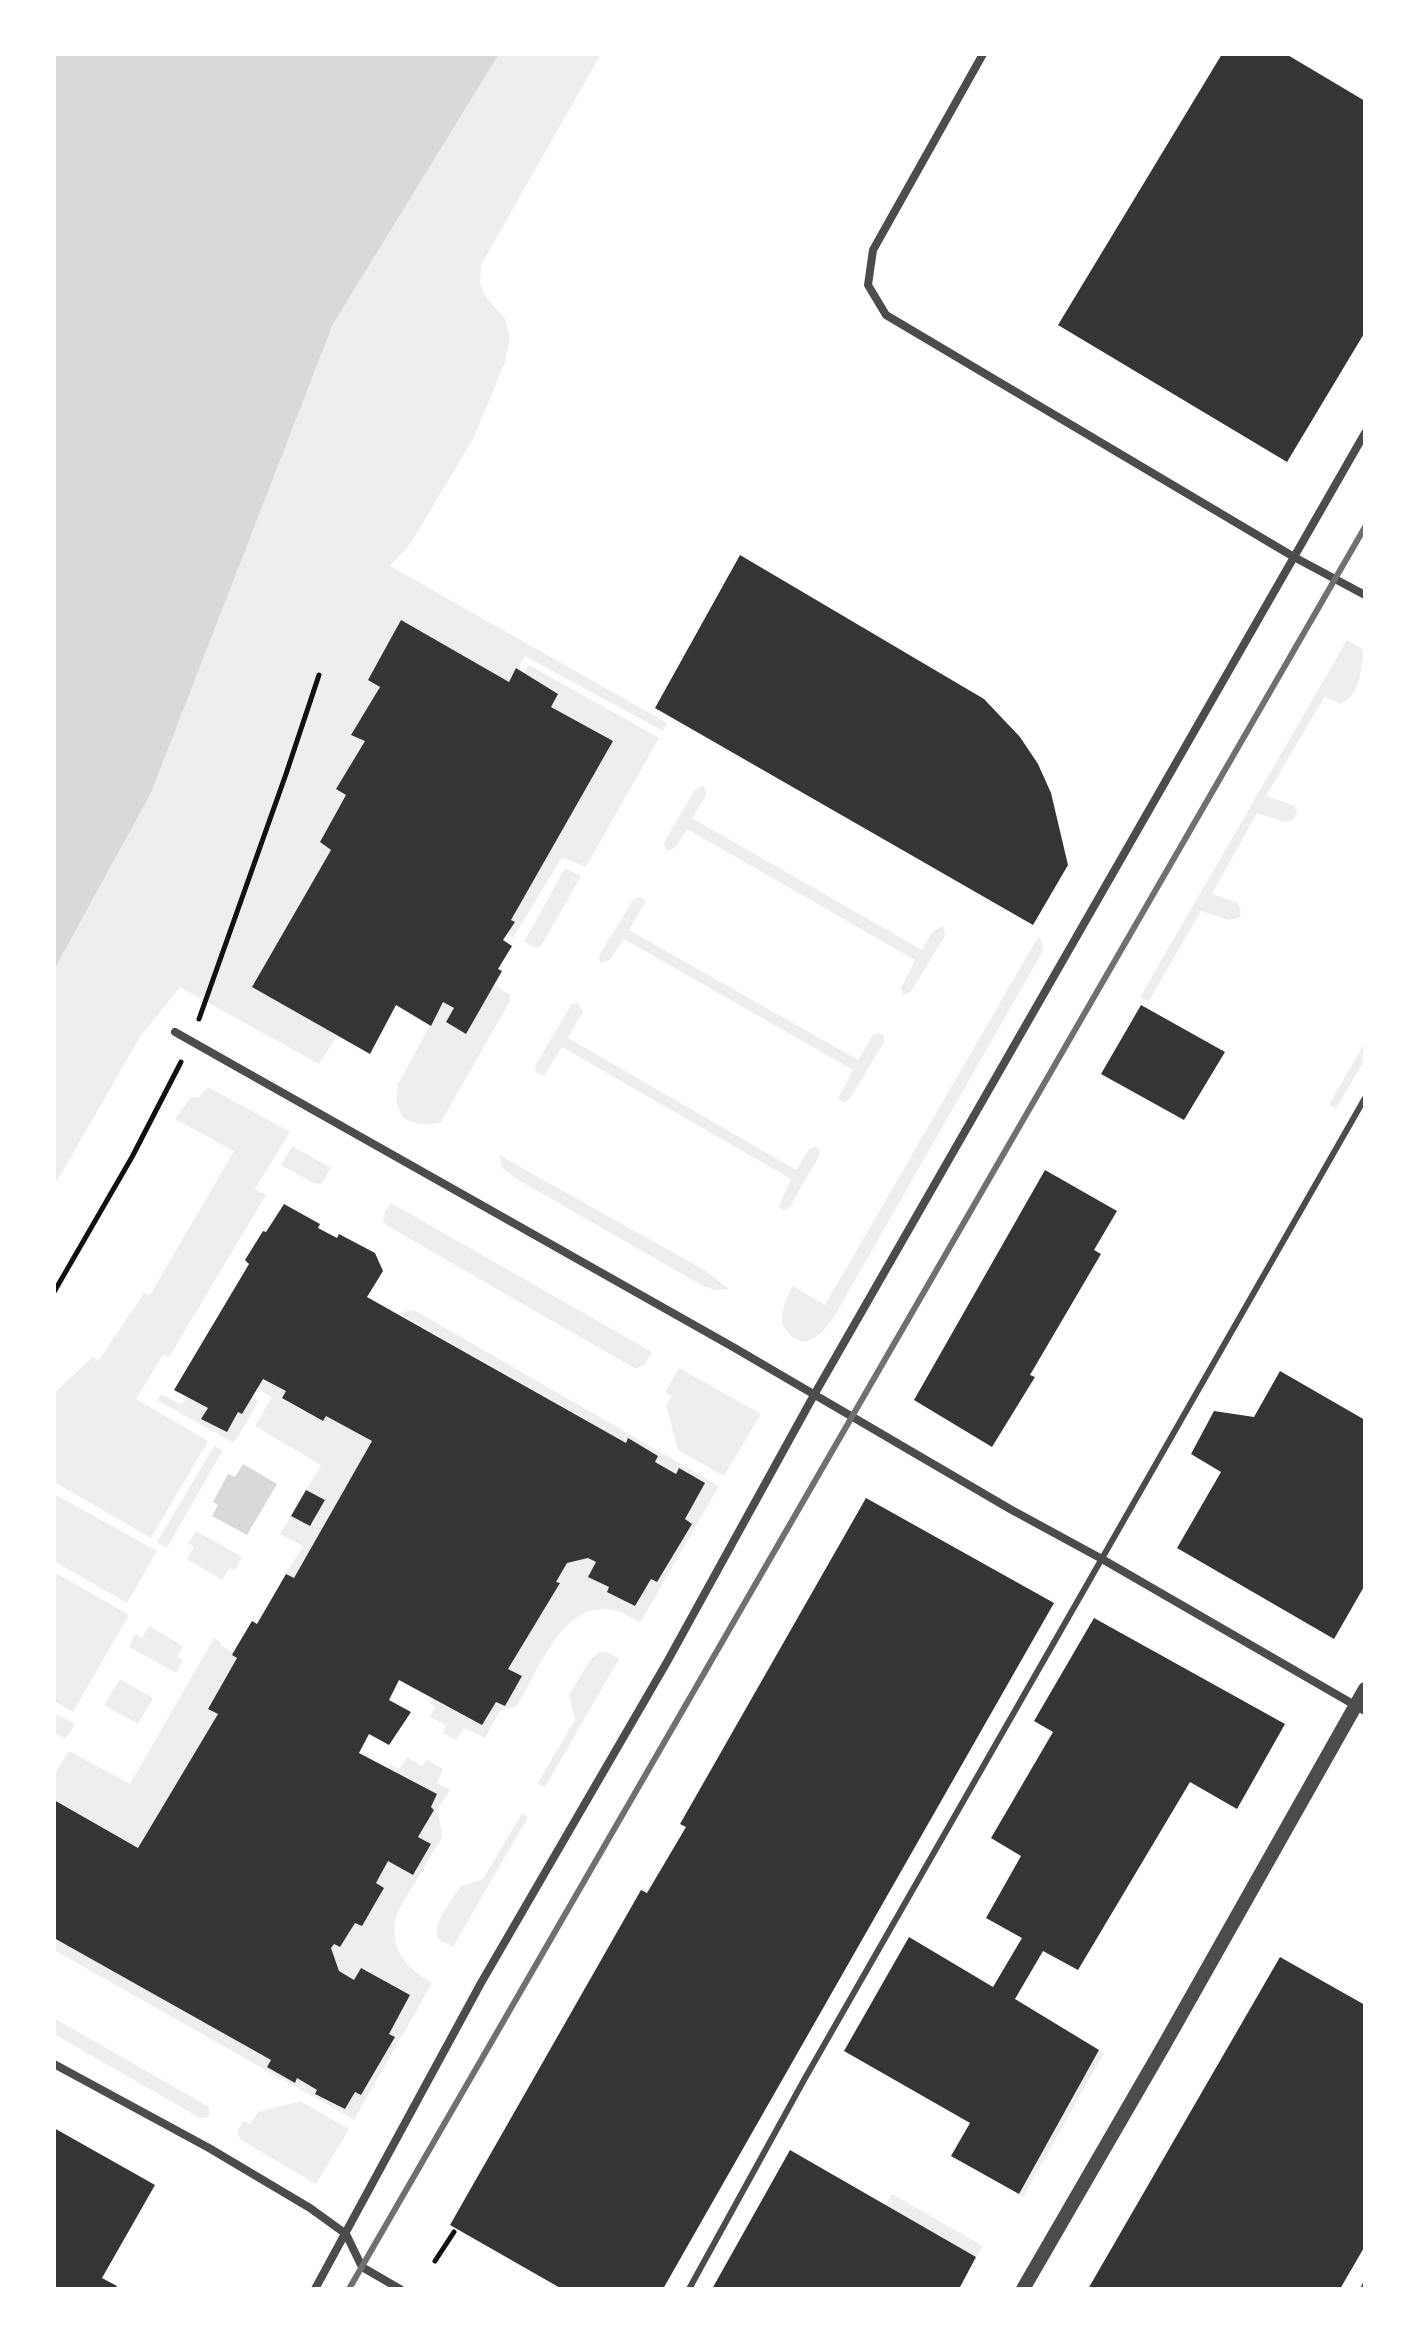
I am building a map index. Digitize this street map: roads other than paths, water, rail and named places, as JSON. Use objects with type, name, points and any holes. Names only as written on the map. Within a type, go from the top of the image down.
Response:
[{"type":"street","points":[[983,54],[873,250],[868,285],[886,315],[1294,557],[1365,595]]},
{"type":"street","points":[[315,2289],[481,1983],[667,1662],[814,1395],[1365,433]]},
{"type":"street","points":[[175,1032],[1360,1708]]},
{"type":"street","points":[[1023,2289],[1360,1708],[1365,1689]]},
{"type":"street","points":[[54,2064],[209,2148],[310,2208],[346,2234],[362,2267],[400,2289]]},
{"type":"lane","points":[[689,2289],[804,2080],[1365,1098]]},
{"type":"railway","points":[[349,2289],[1365,527]]}]
